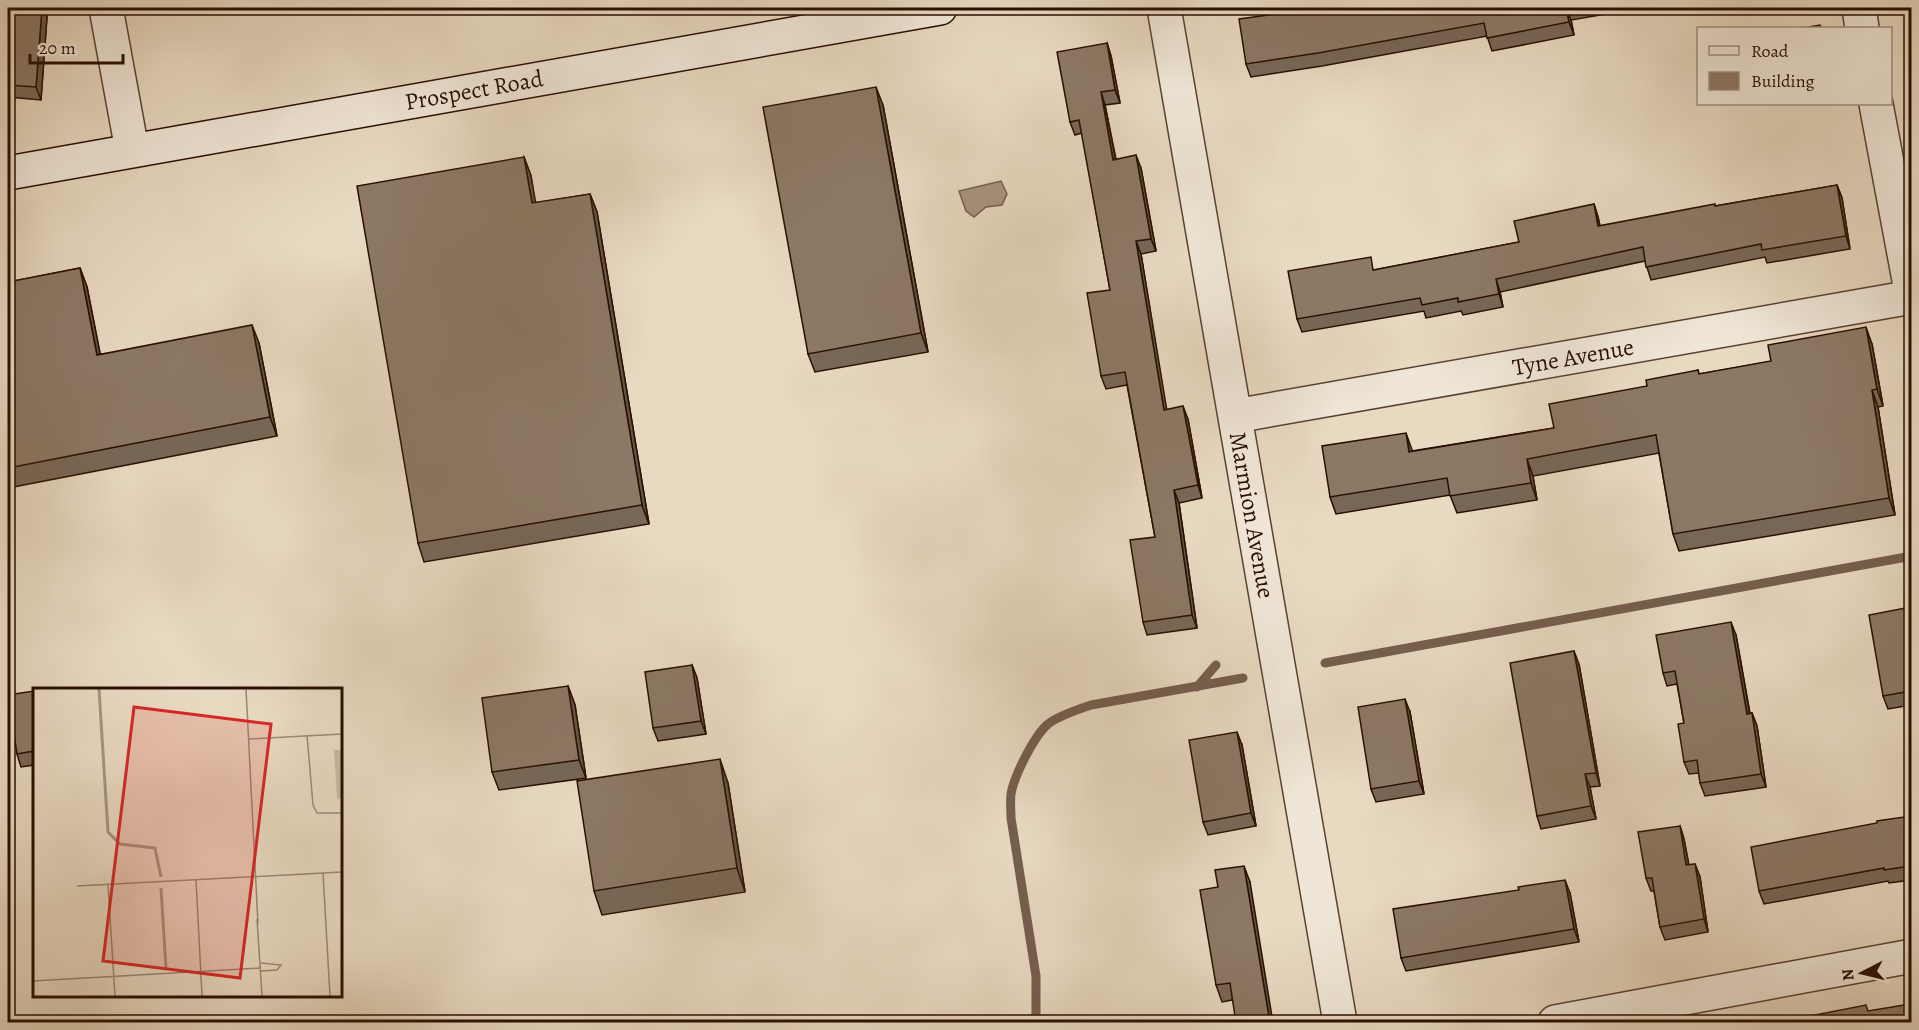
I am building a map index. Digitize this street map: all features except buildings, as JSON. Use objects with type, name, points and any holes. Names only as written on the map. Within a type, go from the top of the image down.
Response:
[{"type":"street","points":[[106,8],[132,150]]},
{"type":"street","name":"Prospect Road","points":[[8,173],[940,8]]},
{"type":"street","name":"Marmion Avenue","points":[[1164,8],[1340,1023]]},
{"type":"street","points":[[1858,8],[1862,27]]},
{"type":"street","points":[[1876,105],[1911,297]]},
{"type":"street","name":"Tyne Avenue","points":[[1235,416],[1911,297]]},
{"type":"street","points":[[1555,1023],[1911,956]]},
{"type":"shaded area","points":[[1001,181],[1007,194],[1002,205],[986,207],[974,217],[966,211],[959,191]]},
{"type":"waterway","points":[[1325,663],[1912,556]]},
{"type":"waterway","points":[[1197,687],[1216,665]]},
{"type":"waterway","points":[[1033,1022],[1036,1014],[1036,976],[1011,818],[1011,794],[1016,777],[1031,747],[1048,724],[1063,715],[1091,705],[1243,678]]}]
